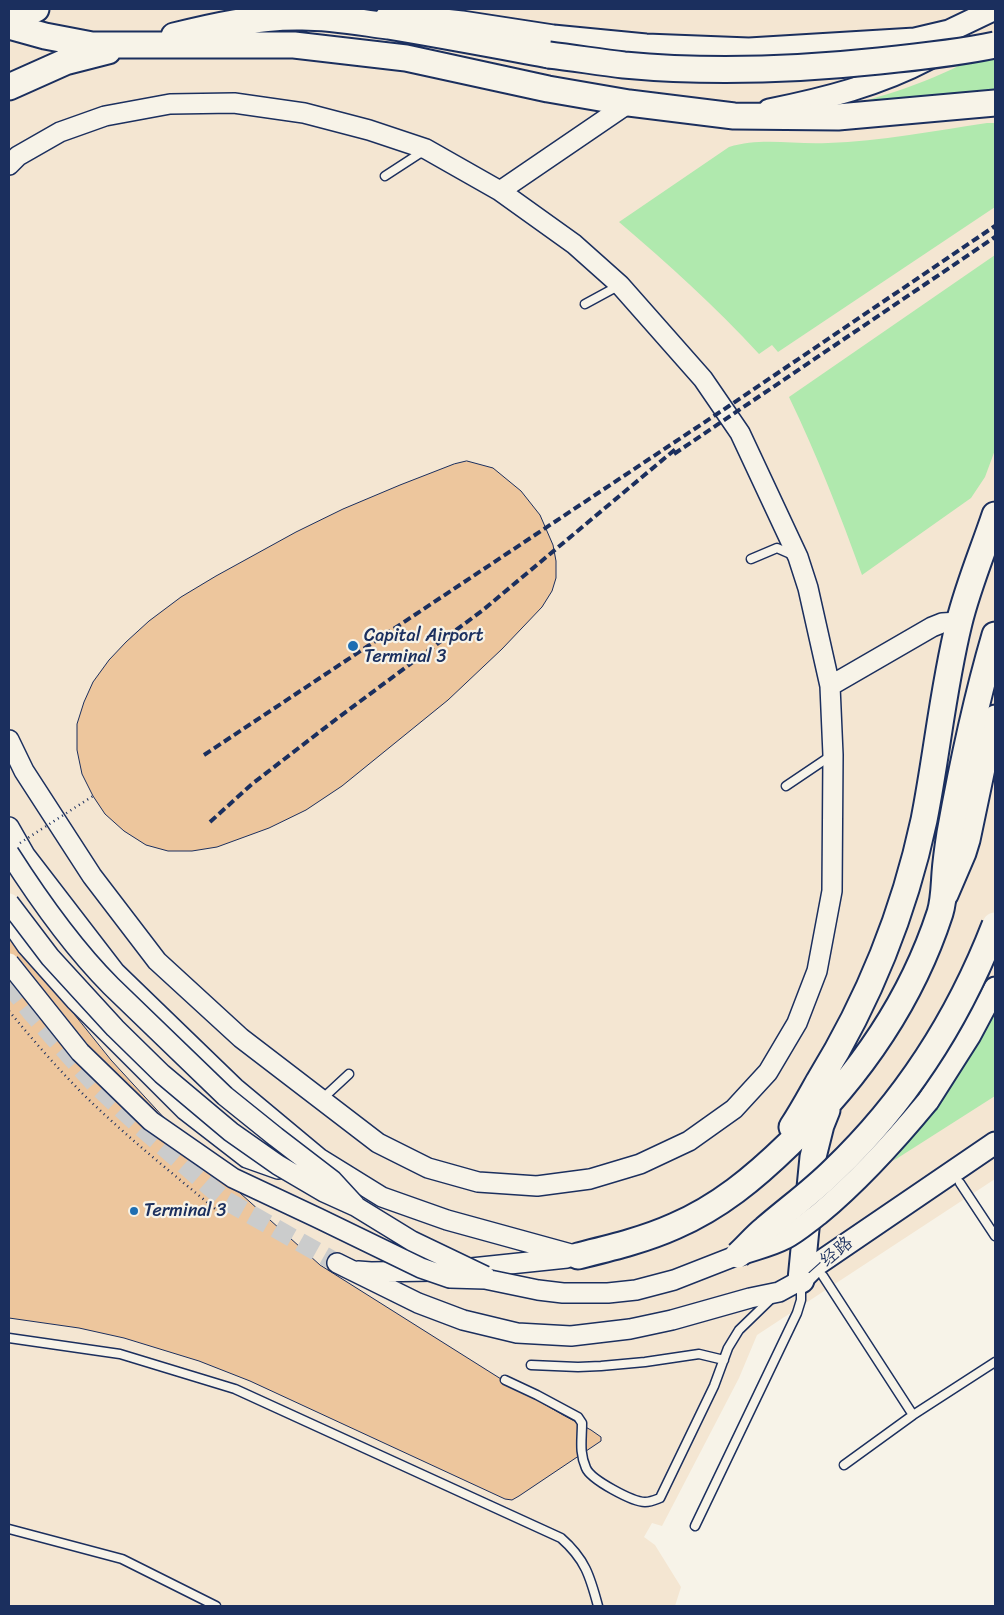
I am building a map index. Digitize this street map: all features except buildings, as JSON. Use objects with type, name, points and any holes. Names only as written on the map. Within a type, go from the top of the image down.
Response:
[{"type":"highway","points":[[9,20],[36,9]]},
{"type":"highway","points":[[9,87],[65,62],[199,29],[264,18],[299,17],[376,24],[549,55],[625,65],[701,69],[770,70],[832,66],[962,52],[995,45]]},
{"type":"highway","points":[[9,26],[45,36],[92,45],[294,45],[406,58],[548,89],[629,103],[734,116],[838,118],[995,103]]},
{"type":"highway","points":[[753,1178],[796,1120],[845,1039],[884,955],[901,907],[916,854],[928,799],[945,693],[959,622],[994,520]]},
{"type":"highway","points":[[578,1256],[642,1239],[674,1226],[718,1203],[753,1178],[805,1129],[856,1071],[886,1028],[920,964],[940,911],[950,839],[970,730],[995,636]]},
{"type":"highway","points":[[738,1256],[764,1230],[833,1172],[874,1129],[901,1096],[944,1033],[957,1010],[977,971],[995,925]]},
{"type":"highway","points":[[812,1278],[813,1157],[821,1125],[834,1096]]},
{"type":"main road","points":[[299,17],[425,18],[553,36],[646,45],[749,49],[915,38],[949,31],[995,9]]},
{"type":"main road","points":[[734,116],[807,102],[881,80],[915,66],[977,33],[995,20]]},
{"type":"main road","points":[[940,911],[969,840],[995,716]]},
{"type":"main road","points":[[738,1256],[787,1238],[834,1202],[871,1166],[928,1101],[970,1035],[995,988]]},
{"type":"main road","name":"一经路","points":[[812,1278],[816,1265],[995,1143]]},
{"type":"main road","name":"一经路","points":[[812,1278],[995,1159]]},
{"type":"street","points":[[199,29],[233,9]]},
{"type":"street","points":[[9,165],[18,156],[60,132],[105,116],[170,104],[234,103],[304,113],[369,130],[426,149],[500,191],[574,244],[620,285],[703,379],[740,433],[798,557],[808,588],[830,686],[833,755],[832,891],[817,971],[797,1023],[768,1072],[734,1109],[690,1141],[640,1164],[590,1179],[537,1186],[478,1182],[428,1168],[378,1143],[321,1100],[241,1038],[157,961],[92,876],[24,771],[9,740]]},
{"type":"street","points":[[500,191],[629,103]]},
{"type":"street","points":[[830,686],[932,627],[942,623],[959,622]]},
{"type":"street","points":[[9,827],[25,855],[115,972],[235,1088],[319,1158],[382,1197]]},
{"type":"street","points":[[13,850],[64,930],[111,986],[225,1096],[332,1180],[360,1209]]},
{"type":"street","points":[[9,902],[50,957],[129,1043],[179,1089],[232,1132],[278,1165],[328,1195],[360,1209],[417,1243],[493,1281]]},
{"type":"street","points":[[9,920],[28,946],[75,1000],[141,1067],[184,1110],[247,1158],[335,1189],[382,1197],[447,1220],[578,1256]]},
{"type":"street","points":[[9,962],[80,1052],[151,1121],[233,1178],[421,1268],[450,1278],[474,1278],[538,1290],[563,1293],[614,1293],[636,1290],[674,1280],[738,1256]]},
{"type":"street","points":[[578,1256],[479,1268],[421,1272],[371,1272],[354,1270],[337,1263],[418,1303],[463,1320],[517,1333],[571,1336],[630,1329],[672,1320],[750,1298],[779,1292],[812,1278]]},
{"type":"lane","points":[[384,176],[426,149]]},
{"type":"lane","points":[[585,304],[620,285]]},
{"type":"lane","points":[[751,559],[777,548],[798,557]]},
{"type":"lane","points":[[786,786],[833,755]]},
{"type":"lane","points":[[321,1100],[349,1074]]},
{"type":"lane","points":[[960,1183],[995,1236]]},
{"type":"lane","points":[[695,1526],[812,1278],[914,1415]]},
{"type":"lane","points":[[505,1380],[578,1417],[582,1423],[580,1447],[588,1473],[592,1477],[609,1488],[639,1501],[646,1502],[660,1498],[714,1386],[728,1348],[739,1330],[779,1292]]},
{"type":"lane","points":[[9,1338],[120,1354],[235,1389],[560,1538],[574,1549],[583,1562],[597,1605]]},
{"type":"lane","points":[[531,1365],[601,1366],[699,1354],[724,1360]]},
{"type":"lane","points":[[844,1465],[914,1415],[995,1362]]},
{"type":"lane","points":[[9,1529],[122,1558],[216,1606]]},
{"type":"path","points":[[13,850],[92,796]]},
{"type":"path","points":[[9,1011],[44,1053],[85,1096],[155,1159],[225,1217]]},
{"type":"shaded area","points":[[9,9],[995,9],[995,1179],[757,1335],[739,1378],[662,1526],[652,1523],[644,1537],[655,1545],[681,1587],[675,1606],[9,1606]]},
{"type":"green space","points":[[995,45],[995,89],[849,105],[925,81],[961,65]]},
{"type":"green space","points":[[995,123],[995,207],[778,352],[772,345],[759,354],[691,286],[619,222],[729,147],[754,142],[848,142]]},
{"type":"green space","points":[[995,255],[995,450],[985,477],[971,498],[862,575],[828,485],[789,397]]},
{"type":"green space","points":[[995,1013],[995,1096],[893,1161],[936,1108]]},
{"type":"tunnel","points":[[9,984],[95,1084],[225,1200],[337,1263]]},
{"type":"railway","points":[[204,755],[729,406],[995,226]]},
{"type":"railway","points":[[674,454],[995,237]]},
{"type":"railway","points":[[210,822],[252,784],[483,610],[678,447]]},
{"type":"place","name":"Capital Airport Terminal 3","points":[[353,646]]},
{"type":"place","name":"Terminal 3","points":[[134,1211]]}]
